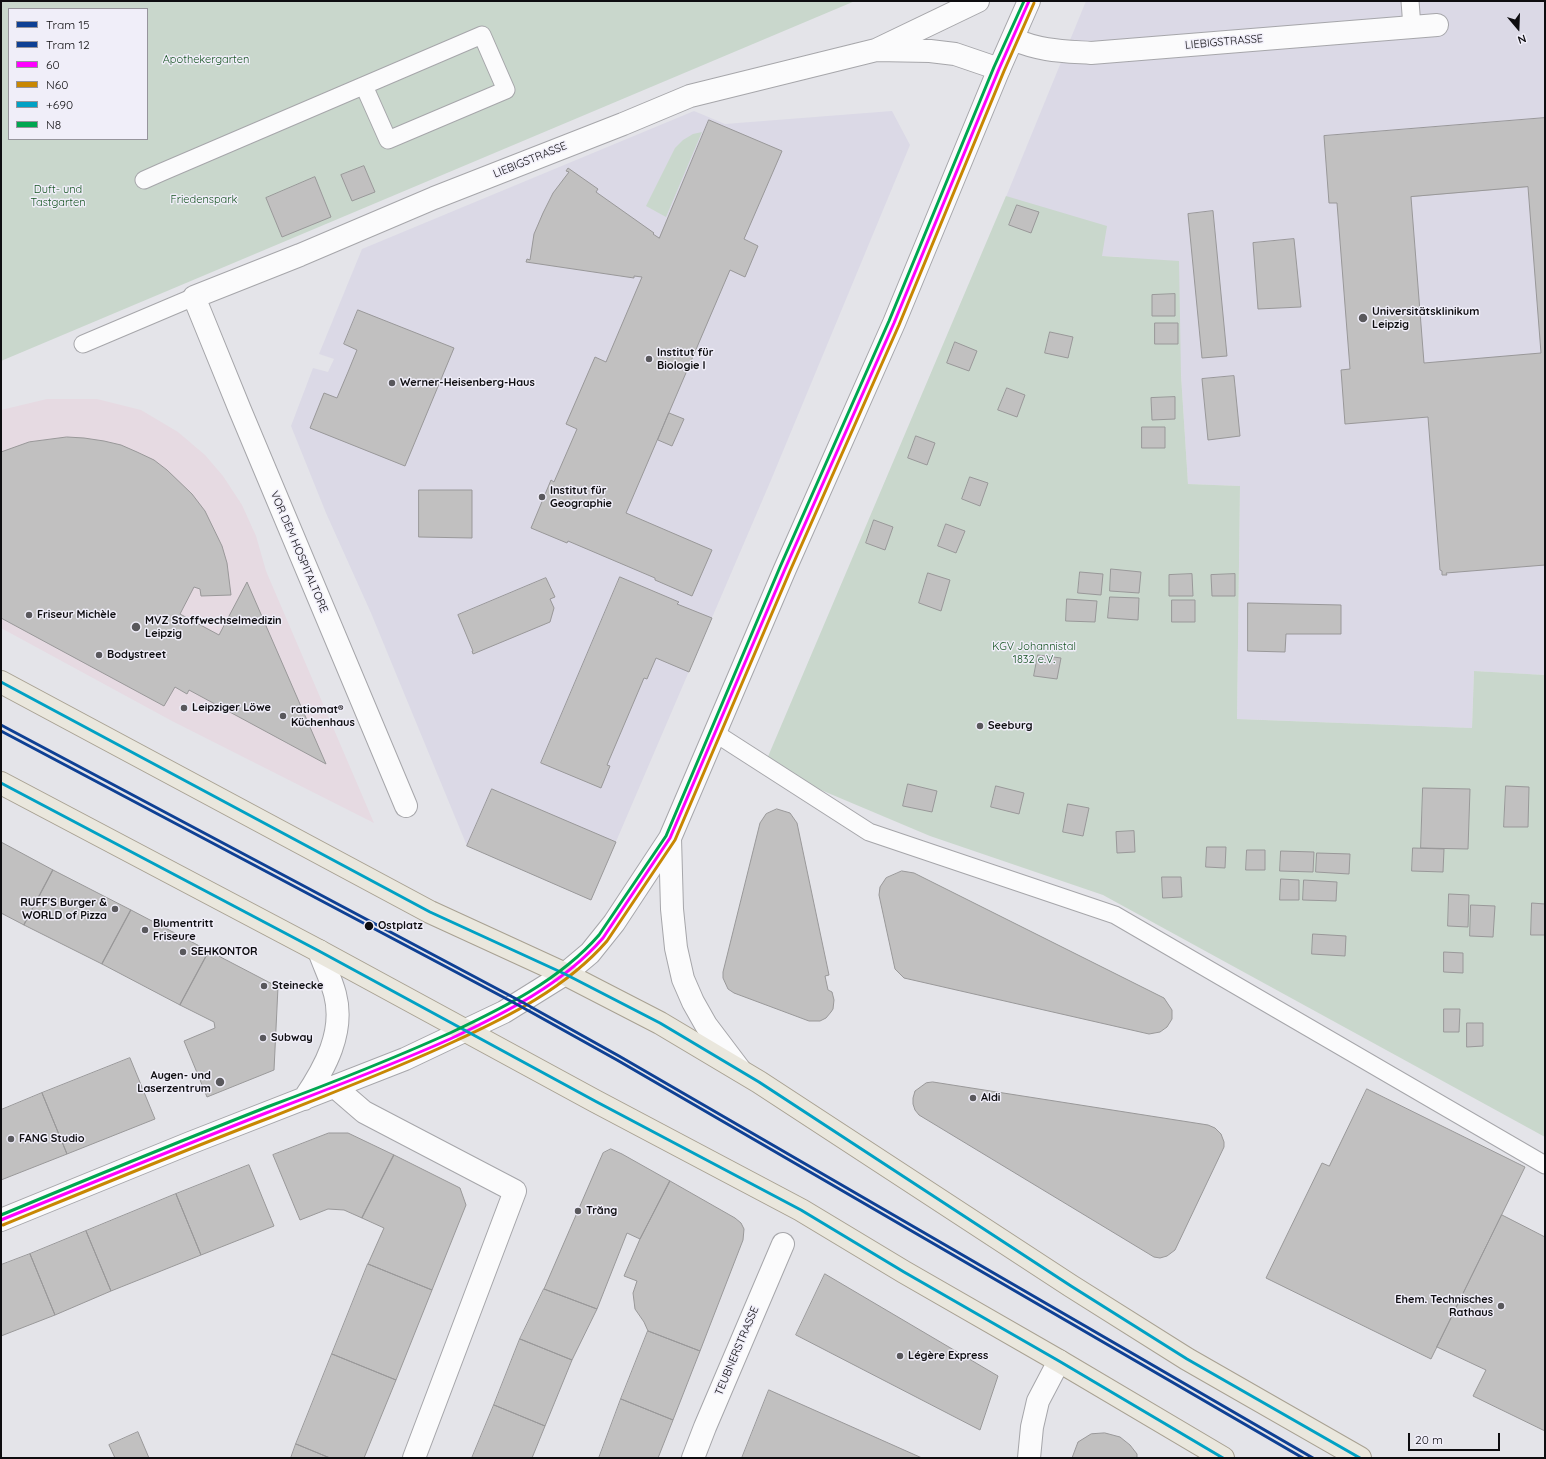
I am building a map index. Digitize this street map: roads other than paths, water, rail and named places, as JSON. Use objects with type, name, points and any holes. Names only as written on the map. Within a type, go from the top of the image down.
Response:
[{"type":"main road","points":[[1,682],[430,912],[565,974],[660,1023],[740,1070],[1071,1286],[1180,1355],[1360,1458]]},
{"type":"main road","points":[[1,783],[319,951],[595,1101],[801,1210],[904,1272],[1223,1458]]},
{"type":"street","name":"LIEBIGSTRASSE","points":[[194,297],[300,255],[434,198],[623,124],[690,96],[876,50],[978,1]]},
{"type":"street","points":[[1,1220],[183,1146],[412,1056],[466,1031],[504,1012],[565,974],[590,953],[603,938],[670,838],[785,569],[894,323],[999,69],[1029,1]]},
{"type":"street","name":"LIEBIGSTRASSE","points":[[1013,39],[1023,44],[1048,51],[1091,53],[1438,25]]},
{"type":"street","name":"LIEBIGSTRASSE","points":[[876,50],[930,51],[956,54],[999,69]]},
{"type":"street","name":"VOR DEM HOSPITALTORE","points":[[194,297],[406,806]]},
{"type":"street","points":[[670,838],[672,909],[676,948],[683,979],[693,1002],[706,1025],[740,1070]]},
{"type":"street","points":[[304,1099],[326,1063],[332,1048],[338,1016],[336,998],[319,951]]},
{"type":"street","points":[[335,1087],[364,1112],[515,1191],[414,1458]]},
{"type":"street","name":"TEUBNERSTRASSE","points":[[693,1458],[782,1244]]},
{"type":"street","points":[[1029,1458],[1032,1426],[1038,1401],[1059,1361]]},
{"type":"lane","points":[[1410,1],[1412,27]]},
{"type":"lane","points":[[144,180],[482,35],[506,90],[388,140],[364,86]]},
{"type":"lane","points":[[83,344],[194,297]]},
{"type":"lane","points":[[715,733],[869,832],[1115,915],[1545,1165]]},
{"type":"tram line","name":"15","points":[[1,725],[522,1002],[619,1056],[1313,1458]]},
{"type":"tram line","name":"12","points":[[1,731],[520,1006],[617,1060],[1303,1458]]},
{"type":"place","name":"Universitätsklinikum Leipzig","points":[[1363,318]]},
{"type":"place","name":"Institut für Biologie I","points":[[649,359]]},
{"type":"place","name":"Werner-Heisenberg-Haus","points":[[392,383]]},
{"type":"place","name":"Institut für Geographie","points":[[542,497]]},
{"type":"place","name":"Friseur Michèle","points":[[29,615]]},
{"type":"place","name":"MVZ Stoffwechselmedizin Leipzig","points":[[136,627]]},
{"type":"place","name":"Bodystreet","points":[[99,655]]},
{"type":"place","name":"Leipziger Löwe","points":[[184,708]]},
{"type":"place","name":"ratiomat® Küchenhaus","points":[[283,716]]},
{"type":"place","name":"Seeburg","points":[[980,726]]},
{"type":"place","name":"RUFF'S Burger & WORLD of Pizza","points":[[115,909]]},
{"type":"place","name":"Ostplatz","points":[[369,926]]},
{"type":"place","name":"Blumentritt Friseure","points":[[145,930]]},
{"type":"place","name":"SEHKONTOR","points":[[183,952]]},
{"type":"place","name":"Steinecke","points":[[264,986]]},
{"type":"place","name":"Subway","points":[[263,1038]]},
{"type":"place","name":"Augen- und Laserzentrum","points":[[220,1082]]},
{"type":"place","name":"Aldi","points":[[973,1098]]},
{"type":"place","name":"FANG Studio","points":[[11,1139]]},
{"type":"place","name":"Trăng","points":[[578,1211]]},
{"type":"place","name":"Ehem. Technisches Rathaus","points":[[1501,1306]]},
{"type":"place","name":"Légère Express","points":[[900,1356]]},
{"type":"park label","name":"Apothekergarten","points":[[206,60]]},
{"type":"park label","name":"Duft- und Tastgarten","points":[[58,196]]},
{"type":"park label","name":"Friedenspark","points":[[204,200]]},
{"type":"park label","name":"KGV Johannistal 1832 e.V.","points":[[1034,653]]}]
